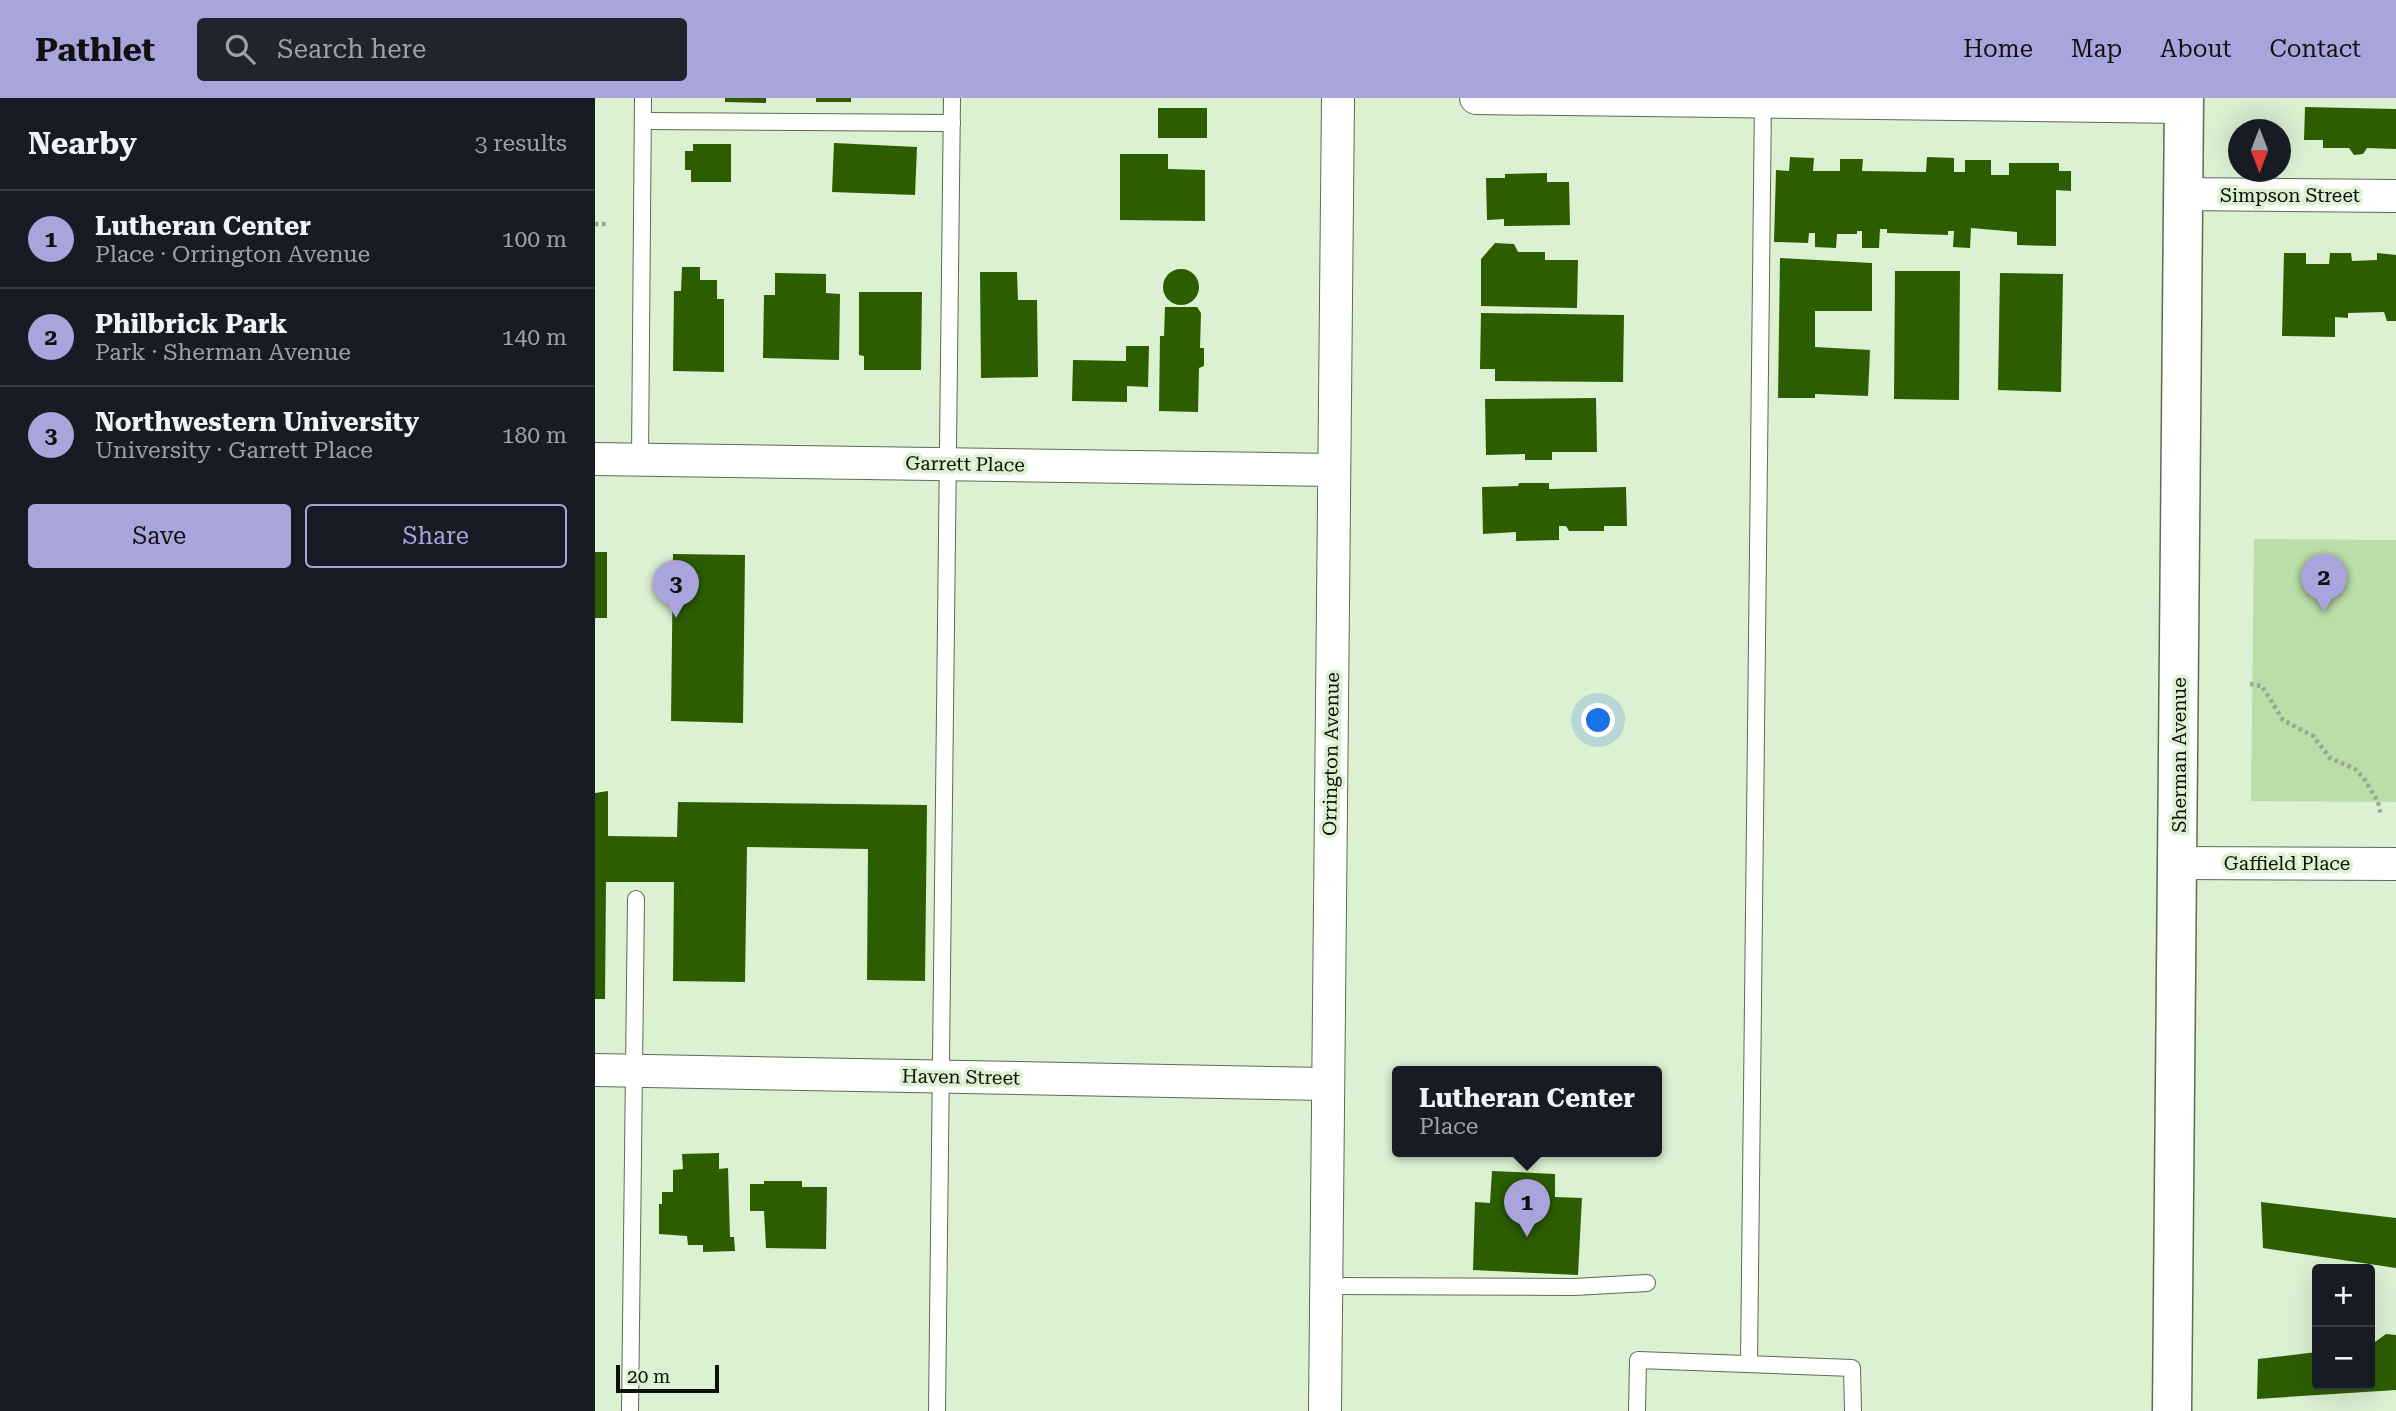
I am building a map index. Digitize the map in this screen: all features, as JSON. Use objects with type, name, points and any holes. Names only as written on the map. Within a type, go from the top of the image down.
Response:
[{"type":"street","name":"Orrington Avenue","points":[[1325,1411],[1338,98]]},
{"type":"street","points":[[1476,98],[2184,102]]},
{"type":"street","name":"Sherman Avenue","points":[[2172,1411],[2184,102]]},
{"type":"street","name":"Simpson Street","points":[[2183,194],[2396,196]]},
{"type":"street","name":"Garrett Place","points":[[595,459],[1334,470]]},
{"type":"street","name":"Gaffield Place","points":[[2178,863],[2396,864]]},
{"type":"street","name":"Haven Street","points":[[595,1070],[1328,1084]]},
{"type":"lane","points":[[640,459],[643,98]]},
{"type":"lane","points":[[937,1411],[952,98]]},
{"type":"lane","points":[[1748,1364],[1763,100]]},
{"type":"lane","points":[[643,121],[951,123]]},
{"type":"lane","points":[[630,1411],[636,899]]},
{"type":"lane","points":[[1326,1286],[1574,1287],[1647,1283]]},
{"type":"lane","points":[[1636,1411],[1637,1360],[1852,1368],[1853,1411]]},
{"type":"path","points":[[595,224],[609,224]]},
{"type":"path","points":[[2250,684],[2262,686],[2283,720],[2313,736],[2330,758],[2354,769],[2378,802],[2381,816]]},
{"type":"green space","points":[[2254,539],[2396,540],[2396,802],[2251,801]]},
{"type":"building","points":[[725,98],[766,98],[766,103],[725,102]]},
{"type":"building","points":[[816,98],[851,98],[851,102],[816,102]]},
{"type":"building","points":[[2305,107],[2396,109],[2396,149],[2367,148],[2363,154],[2354,155],[2349,148],[2323,148],[2323,140],[2304,140]]},
{"type":"building","points":[[1158,108],[1207,108],[1207,138],[1158,138]]},
{"type":"building","points":[[834,143],[917,147],[915,195],[832,192]]},
{"type":"building","points":[[693,144],[731,144],[731,182],[691,182],[691,170],[685,170],[685,151],[693,151]]},
{"type":"building","points":[[1120,154],[1168,154],[1168,169],[1205,170],[1205,221],[1120,220]]},
{"type":"building","points":[[1790,157],[1814,158],[1813,171],[1840,171],[1840,159],[1863,159],[1862,171],[1926,172],[1927,157],[1954,158],[1954,172],[1965,172],[1965,160],[1991,160],[1991,175],[2009,175],[2009,163],[2059,163],[2059,171],[2071,171],[2071,191],[2056,190],[2056,246],[2017,245],[2017,232],[1971,228],[1970,248],[1953,247],[1954,231],[1948,231],[1948,235],[1887,233],[1887,229],[1880,229],[1879,248],[1862,248],[1862,231],[1857,231],[1857,234],[1837,234],[1836,248],[1815,247],[1815,233],[1809,233],[1808,243],[1774,242],[1776,170],[1789,171]]},
{"type":"building","points":[[1547,173],[1547,182],[1569,182],[1570,225],[1504,226],[1504,219],[1487,220],[1486,178],[1505,178],[1505,174]]},
{"type":"building","points":[[1495,243],[1514,244],[1518,252],[1545,252],[1545,260],[1578,260],[1577,308],[1481,306],[1481,259]]},
{"type":"building","points":[[2284,253],[2306,253],[2306,264],[2329,264],[2330,253],[2351,253],[2352,261],[2377,260],[2377,253],[2396,255],[2396,321],[2387,321],[2384,312],[2348,313],[2348,318],[2335,317],[2335,337],[2282,336]]},
{"type":"building","points":[[1780,258],[1872,263],[1872,311],[1815,311],[1815,347],[1870,350],[1868,396],[1815,394],[1815,398],[1778,398]]},
{"type":"building","points":[[682,267],[700,267],[700,280],[717,280],[717,299],[724,299],[724,372],[673,371],[674,291],[681,291]]},
{"type":"building","points":[[1181,269],[1194,274],[1199,287],[1194,300],[1181,305],[1168,300],[1163,287],[1168,274]]},
{"type":"building","points":[[1895,271],[1960,271],[1959,400],[1894,399]]},
{"type":"building","points":[[980,272],[1017,272],[1018,300],[1037,300],[1038,377],[981,378]]},
{"type":"building","points":[[775,273],[826,274],[826,293],[840,294],[839,360],[763,358],[764,295],[775,295]]},
{"type":"building","points":[[2000,273],[2063,274],[2061,392],[1998,390]]},
{"type":"building","points":[[859,292],[922,292],[921,370],[864,370],[864,356],[859,355]]},
{"type":"building","points":[[1165,307],[1197,307],[1201,313],[1200,348],[1204,348],[1204,366],[1199,368],[1198,412],[1159,411],[1160,336],[1164,336]]},
{"type":"building","points":[[1481,313],[1624,315],[1623,382],[1495,381],[1495,369],[1480,369]]},
{"type":"building","points":[[1126,346],[1149,346],[1148,387],[1127,386],[1127,402],[1072,401],[1073,360],[1126,361]]},
{"type":"building","points":[[1596,398],[1597,452],[1552,452],[1552,460],[1525,460],[1525,454],[1486,455],[1485,399]]},
{"type":"building","points":[[1519,483],[1549,483],[1549,489],[1626,487],[1627,526],[1604,526],[1604,531],[1569,531],[1566,526],[1559,526],[1559,540],[1516,541],[1516,532],[1483,534],[1482,487],[1518,486]]},
{"type":"building","points":[[595,552],[607,552],[607,618],[595,618]]},
{"type":"building","points":[[673,554],[745,555],[743,723],[671,721]]},
{"type":"building","points":[[608,791],[608,836],[677,837],[678,802],[927,805],[925,981],[867,980],[868,849],[747,847],[745,982],[673,981],[674,882],[606,882],[605,999],[595,999],[595,793]]},
{"type":"building","points":[[719,1153],[719,1169],[728,1168],[730,1237],[734,1237],[735,1251],[703,1252],[703,1245],[688,1245],[687,1236],[659,1234],[659,1204],[662,1204],[662,1192],[673,1192],[673,1170],[683,1169],[682,1154]]},
{"type":"building","points":[[1492,1171],[1555,1174],[1555,1197],[1582,1198],[1578,1275],[1473,1270],[1475,1202],[1490,1203]]},
{"type":"building","points":[[764,1181],[802,1181],[802,1187],[827,1187],[826,1249],[766,1248],[764,1211],[750,1211],[750,1184],[764,1184]]},
{"type":"building","points":[[2261,1202],[2396,1218],[2396,1268],[2263,1248]]},
{"type":"building","points":[[2386,1334],[2396,1335],[2396,1390],[2257,1399],[2258,1359],[2312,1353],[2312,1390],[2375,1390],[2375,1342]]},
{"type":"place","name":"Philbrick Park","points":[[2324,612]]},
{"type":"place","name":"Northwestern University","points":[[676,618]]},
{"type":"place","name":"Lutheran Center","points":[[1527,1237]]}]
